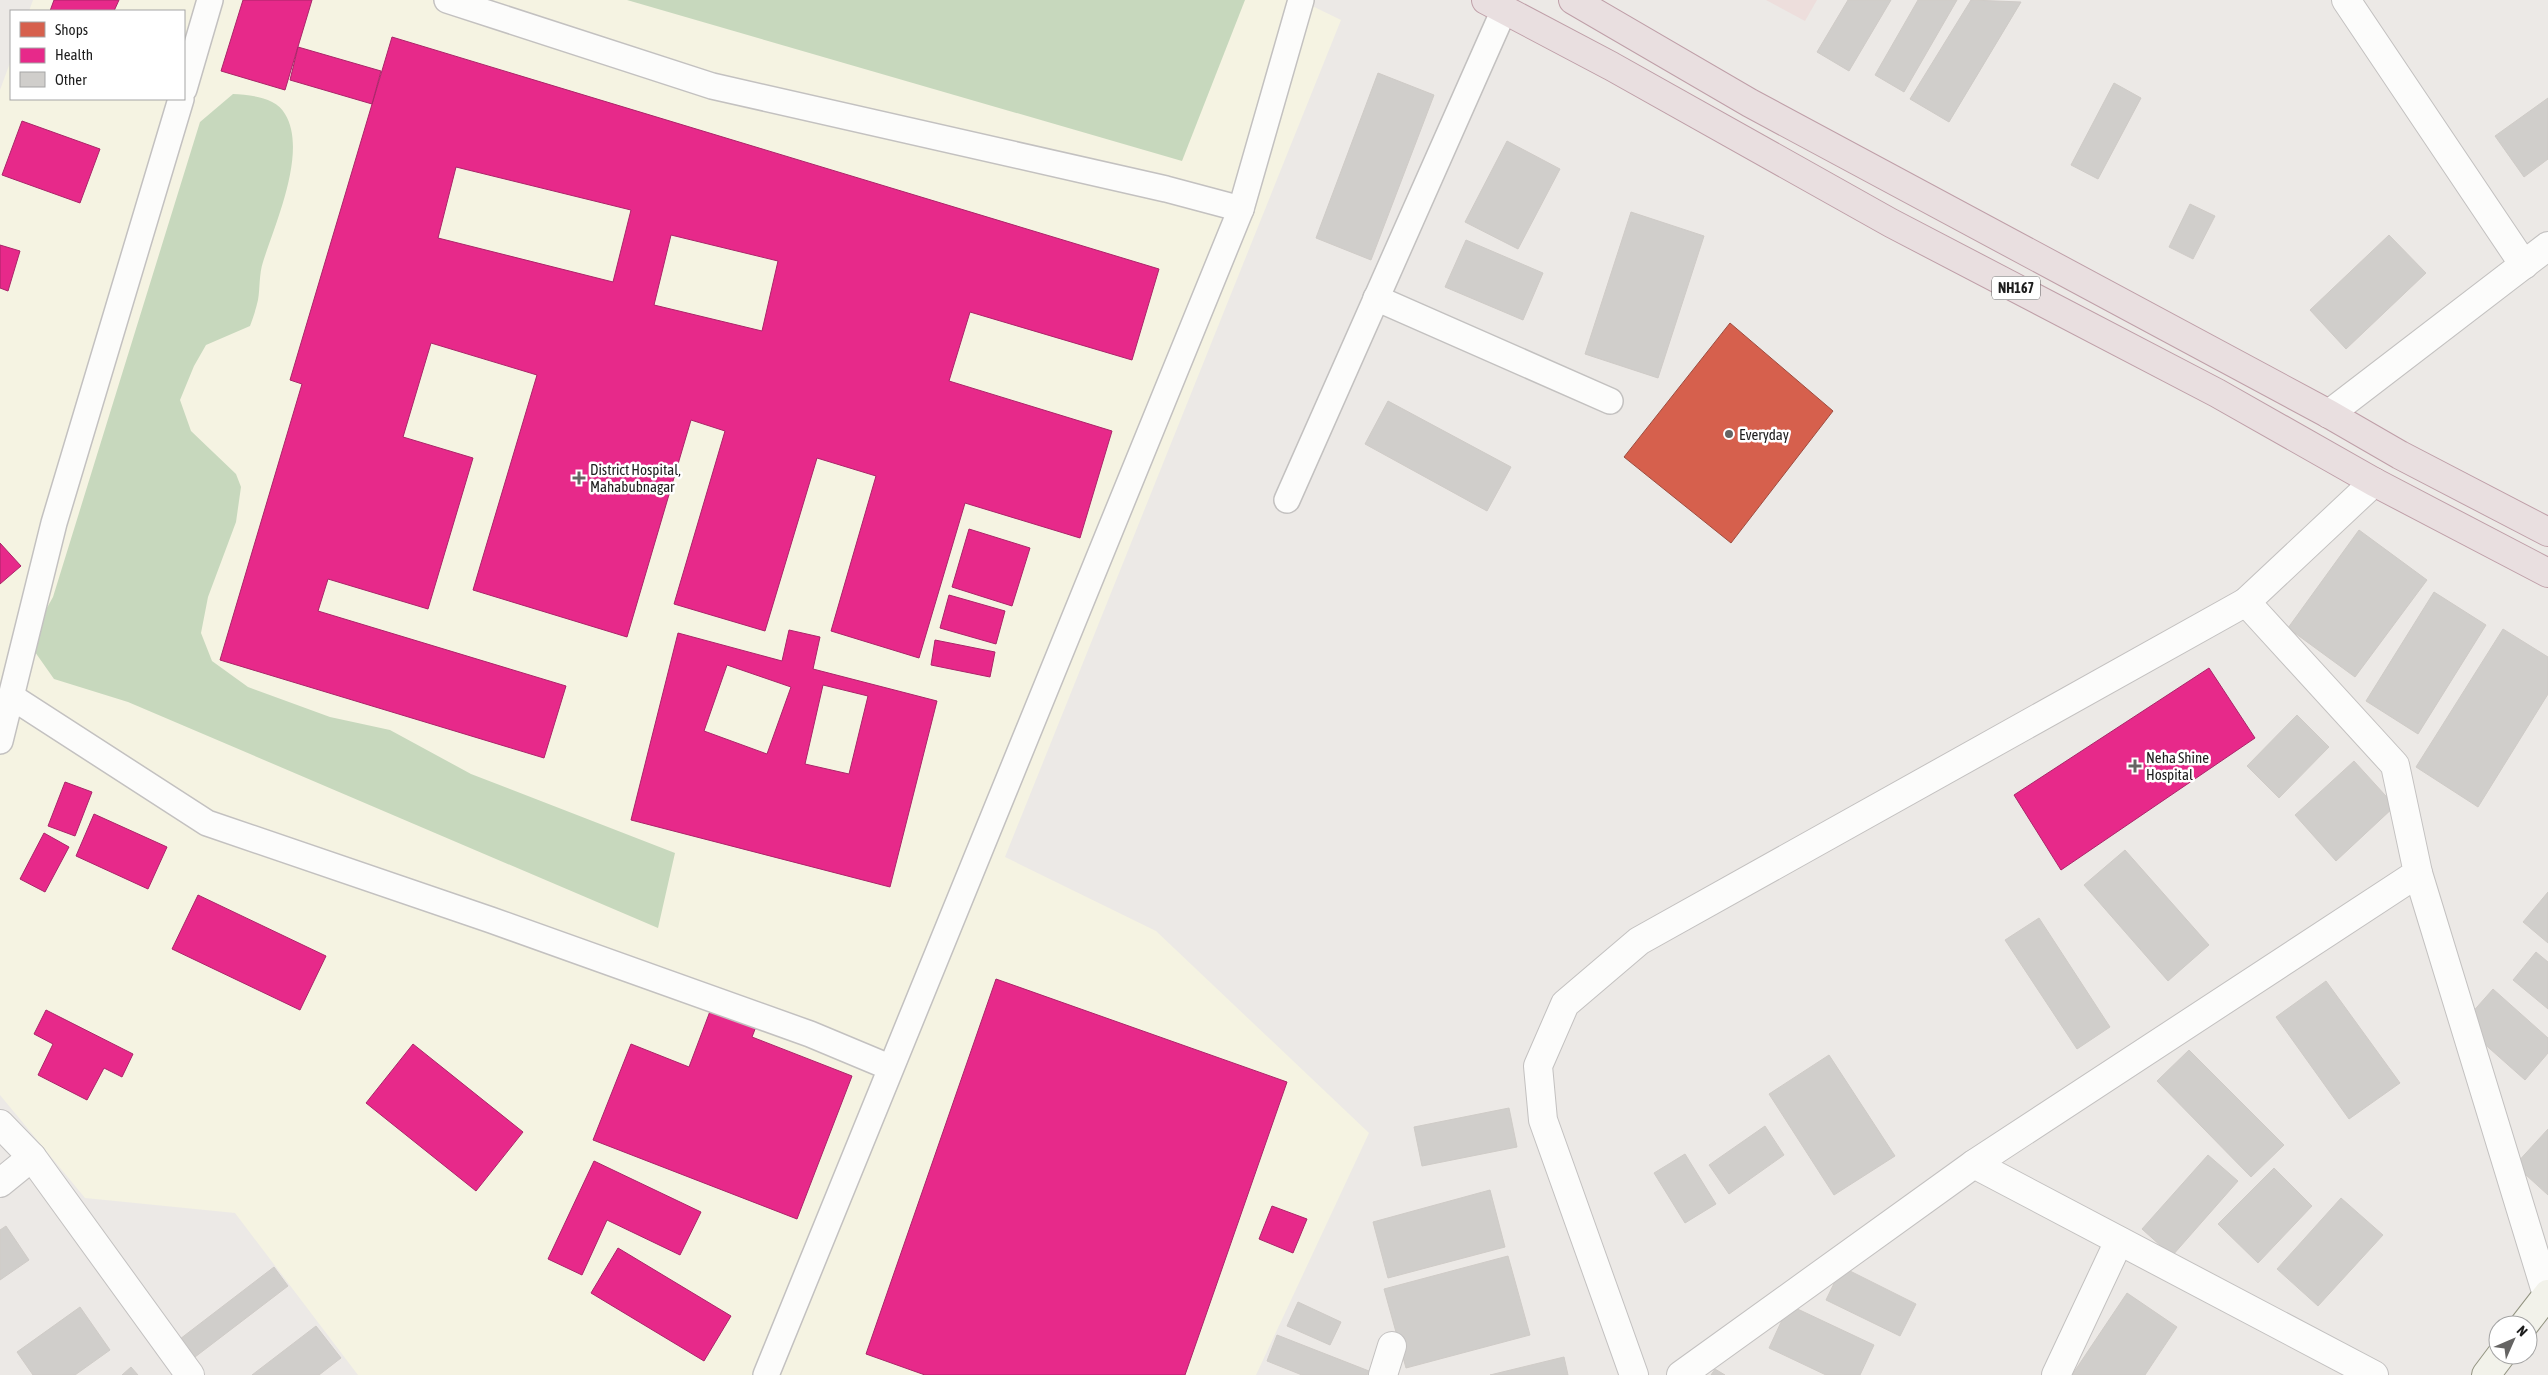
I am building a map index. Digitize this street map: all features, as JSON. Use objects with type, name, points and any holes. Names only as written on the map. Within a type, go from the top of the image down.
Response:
[{"type":"highway","name":"NH167","points":[[1573,0],[1694,71],[2329,414],[2400,455],[2548,532]]},
{"type":"highway","name":"NH167","points":[[1495,5],[1679,104],[1891,223],[2217,393],[2374,482],[2548,573]]},
{"type":"highway","points":[[1679,104],[1694,71]]},
{"type":"street","points":[[2346,0],[2524,265]]},
{"type":"street","points":[[2329,414],[2548,246]]},
{"type":"street","points":[[1634,1375],[1543,1120],[1538,1066],[1565,1004],[1639,941],[2246,602],[2374,482]]},
{"type":"street","points":[[2246,602],[2395,765],[2418,873],[2547,1295],[2532,1315]]},
{"type":"street","points":[[1681,1375],[1974,1164],[2418,873]]},
{"type":"street","points":[[0,1124],[32,1157],[190,1375]]},
{"type":"street","points":[[0,1184],[32,1157]]},
{"type":"street","points":[[1974,1164],[2374,1375]]},
{"type":"street","points":[[2056,1375],[2119,1241]]},
{"type":"street","points":[[1383,1375],[1392,1346]]},
{"type":"street","points":[[2486,1375],[2494,1365]]},
{"type":"lane","points":[[185,86],[210,0]]},
{"type":"lane","points":[[447,0],[712,86],[1166,189],[1241,209]]},
{"type":"lane","points":[[766,1375],[889,1068],[1241,209],[1301,0]]},
{"type":"lane","points":[[1287,500],[1376,298],[1495,5]]},
{"type":"lane","points":[[0,741],[54,523],[181,100]]},
{"type":"lane","points":[[1376,298],[1610,401]]},
{"type":"lane","points":[[12,697],[208,823],[491,920],[810,1034],[889,1068]]},
{"type":"shaded area","name":"District Hospital, Mahabubnagar","points":[[33,0],[1300,0],[1341,20],[1005,857],[1156,931],[1369,1133],[1256,1375],[358,1375],[235,1213],[85,1198],[0,1095],[0,90],[10,63],[10,100],[185,100],[185,10],[29,10]]},
{"type":"shaded area","points":[[1766,0],[1817,0],[1805,21]]},
{"type":"green space","points":[[627,0],[1245,0],[1182,161]]},
{"type":"green space","points":[[233,94],[269,100],[281,108],[291,129],[293,147],[287,188],[262,267],[258,300],[250,326],[206,345],[194,366],[180,400],[191,431],[236,474],[241,487],[236,522],[208,597],[201,633],[212,661],[248,687],[330,717],[390,730],[471,774],[675,853],[658,928],[128,702],[54,679],[35,652],[43,615],[53,597],[200,122]]},
{"type":"building: Shops","name":"Everyday","points":[[1730,323],[1833,411],[1731,543],[1624,457]]},
{"type":"building: Health","points":[[54,0],[119,0],[114,10],[50,10]]},
{"type":"building: Health","points":[[243,0],[312,0],[285,90],[221,71]]},
{"type":"building: Health","points":[[392,37],[1159,269],[1132,360],[970,312],[949,381],[1112,431],[1080,538],[965,503],[919,658],[831,631],[876,476],[817,458],[765,631],[674,604],[725,431],[691,420],[627,637],[473,590],[537,375],[431,343],[403,437],[473,458],[428,609],[328,579],[318,611],[566,686],[544,758],[220,660],[302,384],[290,380]],"holes":[[[456,167],[631,210],[613,282],[438,238]],[[671,235],[778,261],[762,331],[654,305]]]},
{"type":"building: Health","points":[[298,47],[381,71],[372,104],[290,80]]},
{"type":"building: Health","points":[[22,121],[100,149],[80,203],[2,175]]},
{"type":"building: Health","points":[[0,245],[20,251],[8,291],[0,288]]},
{"type":"building: Health","points":[[969,529],[1030,548],[1012,606],[952,587]]},
{"type":"building: Health","points":[[0,543],[21,566],[0,584]]},
{"type":"building: Health","points":[[949,595],[1005,611],[996,644],[940,628]]},
{"type":"building: Health","points":[[789,630],[820,637],[813,669],[937,701],[890,887],[631,820],[678,633],[782,661]],"holes":[[[727,665],[791,687],[767,754],[704,731]],[[823,685],[868,696],[849,774],[805,764]]]},
{"type":"building: Health","points":[[935,640],[995,652],[990,677],[931,665]]},
{"type":"building: Health","name":"Neha Shine Hospital","points":[[2209,668],[2255,738],[2061,870],[2014,795]]},
{"type":"building: Health","points":[[65,782],[92,792],[75,836],[48,826]]},
{"type":"building: Health","points":[[94,814],[167,847],[148,889],[76,856]]},
{"type":"building: Health","points":[[44,833],[69,847],[45,892],[20,879]]},
{"type":"building: Health","points":[[198,895],[326,956],[300,1010],[172,949]]},
{"type":"building: Health","points":[[996,979],[1287,1082],[1185,1375],[925,1375],[866,1354]]},
{"type":"building: Health","points":[[712,1006],[757,1024],[752,1037],[852,1076],[797,1219],[593,1140],[631,1044],[689,1067]]},
{"type":"building: Health","points":[[46,1010],[133,1054],[122,1077],[104,1068],[87,1100],[38,1075],[53,1044],[34,1034]]},
{"type":"building: Health","points":[[413,1044],[523,1132],[476,1191],[366,1103]]},
{"type":"building: Health","points":[[594,1161],[701,1212],[680,1255],[607,1220],[582,1275],[548,1259]]},
{"type":"building: Health","points":[[1272,1206],[1307,1219],[1293,1253],[1259,1239]]},
{"type":"building: Health","points":[[618,1248],[731,1316],[704,1361],[591,1293]]},
{"type":"building: Other","points":[[1848,0],[1891,0],[1849,71],[1817,52]]},
{"type":"building: Other","points":[[1918,0],[1957,0],[1904,92],[1875,75]]},
{"type":"building: Other","points":[[1971,0],[2021,2],[1949,122],[1910,99]]},
{"type":"building: Other","points":[[1378,73],[1434,95],[1371,260],[1316,238]]},
{"type":"building: Other","points":[[2114,83],[2141,98],[2098,179],[2071,165]]},
{"type":"building: Other","points":[[2548,98],[2548,159],[2524,177],[2495,136]]},
{"type":"building: Other","points":[[1507,141],[1560,169],[1518,249],[1465,222]]},
{"type":"building: Other","points":[[2190,204],[2215,216],[2193,259],[2169,247]]},
{"type":"building: Other","points":[[1631,212],[1704,236],[1658,378],[1585,354]]},
{"type":"building: Other","points":[[2389,235],[2426,273],[2346,349],[2310,310]]},
{"type":"building: Other","points":[[1466,240],[1543,273],[1523,320],[1445,287]]},
{"type":"building: Other","points":[[1388,401],[1511,467],[1487,511],[1365,444]]},
{"type":"building: Other","points":[[2359,530],[2427,580],[2355,677],[2288,628]]},
{"type":"building: Other","points":[[2434,592],[2486,625],[2418,734],[2366,701]]},
{"type":"building: Other","points":[[2503,629],[2548,657],[2548,694],[2478,807],[2416,767]]},
{"type":"building: Other","points":[[2297,715],[2329,747],[2279,798],[2247,766]]},
{"type":"building: Other","points":[[2354,761],[2395,806],[2336,861],[2295,815]]},
{"type":"building: Other","points":[[2125,850],[2209,945],[2168,981],[2084,885]]},
{"type":"building: Other","points":[[2548,892],[2548,943],[2523,922]]},
{"type":"building: Other","points":[[2039,918],[2110,1027],[2077,1049],[2005,940]]},
{"type":"building: Other","points":[[2536,952],[2548,962],[2548,1009],[2513,980]]},
{"type":"building: Other","points":[[2326,981],[2400,1083],[2349,1119],[2276,1017]]},
{"type":"building: Other","points":[[2493,989],[2548,1038],[2548,1053],[2525,1080],[2462,1024]]},
{"type":"building: Other","points":[[2189,1050],[2284,1145],[2251,1177],[2157,1081]]},
{"type":"building: Other","points":[[1829,1055],[1895,1156],[1834,1195],[1769,1094]]},
{"type":"building: Other","points":[[1509,1108],[1517,1147],[1422,1166],[1414,1127]]},
{"type":"building: Other","points":[[1765,1126],[1784,1155],[1729,1194],[1709,1165]]},
{"type":"building: Other","points":[[2548,1129],[2548,1195],[2515,1165]]},
{"type":"building: Other","points":[[1685,1154],[1716,1204],[1685,1223],[1654,1173]]},
{"type":"building: Other","points":[[2208,1155],[2238,1181],[2172,1256],[2142,1229]]},
{"type":"building: Other","points":[[2274,1168],[2312,1206],[2258,1263],[2218,1224]]},
{"type":"building: Other","points":[[1490,1190],[1505,1247],[1388,1278],[1373,1222]]},
{"type":"building: Other","points":[[2341,1198],[2383,1235],[2318,1306],[2277,1269]]},
{"type":"building: Other","points":[[6,1226],[29,1260],[0,1280],[0,1230]]},
{"type":"building: Other","points":[[1508,1256],[1530,1335],[1406,1368],[1384,1289]]},
{"type":"building: Other","points":[[274,1267],[288,1286],[195,1357],[180,1339]]},
{"type":"building: Other","points":[[1842,1267],[1916,1304],[1900,1336],[1826,1300]]},
{"type":"building: Other","points":[[2127,1293],[2177,1327],[2145,1375],[2072,1375]]},
{"type":"building: Other","points":[[1298,1302],[1341,1322],[1330,1345],[1287,1326]]},
{"type":"building: Other","points":[[1789,1305],[1874,1345],[1860,1375],[1826,1375],[1769,1348]]},
{"type":"building: Other","points":[[80,1307],[110,1350],[75,1375],[33,1375],[17,1352]]},
{"type":"building: Other","points":[[316,1326],[341,1358],[319,1375],[252,1375]]},
{"type":"building: Other","points":[[1277,1335],[1369,1371],[1367,1375],[1302,1375],[1267,1361]]},
{"type":"building: Other","points":[[1564,1357],[1568,1375],[1490,1375]]},
{"type":"building: Other","points":[[131,1367],[138,1375],[122,1375]]},
{"type":"building: Other","points":[[1715,1369],[1725,1375],[1711,1375]]},
{"type":"place","name":"Everyday","points":[[1729,434]]},
{"type":"place","name":"District Hospital, Mahabubnagar","points":[[579,478]]},
{"type":"place","name":"Neha Shine Hospital","points":[[2135,766]]}]
